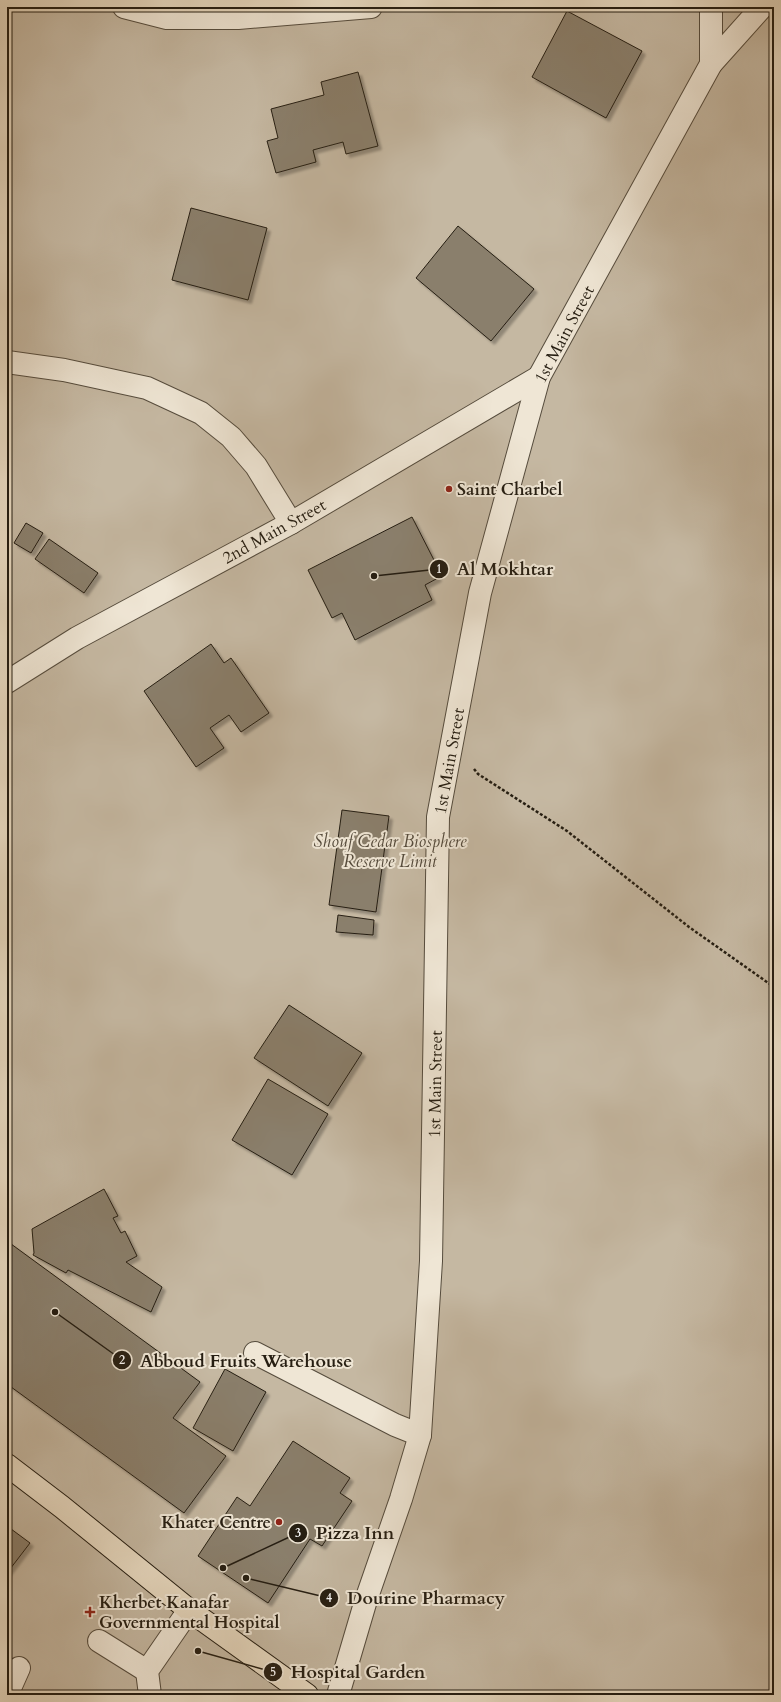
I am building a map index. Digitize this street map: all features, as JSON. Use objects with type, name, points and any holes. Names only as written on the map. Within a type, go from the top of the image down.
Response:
[{"type":"main road","points":[[7,1465],[62,1507],[189,1610],[307,1695]]},
{"type":"street","points":[[124,7],[166,18],[238,18],[371,7]]},
{"type":"street","points":[[711,7],[711,64]]},
{"type":"street","name":"1st Main Street","points":[[338,1695],[366,1600],[401,1500],[420,1435],[431,1261],[438,817],[480,593],[539,377],[711,64],[762,7]]},
{"type":"street","points":[[7,362],[64,370],[147,388],[201,413],[231,437],[256,466],[291,523]]},
{"type":"street","name":"2nd Main Street","points":[[7,682],[77,638],[291,523],[539,377]]},
{"type":"street","points":[[255,1353],[395,1425],[420,1435]]},
{"type":"street","points":[[150,1695],[147,1671],[189,1610]]},
{"type":"street","points":[[99,1640],[147,1671]]},
{"type":"street","points":[[7,1695],[19,1668]]},
{"type":"path","points":[[452,742],[478,774],[567,831],[689,927],[774,987]]},
{"type":"green space","name":"Shouf Cedar Biosphere Reserve Limit","points":[[7,7],[774,7],[774,1695],[7,1695]]},
{"type":"building","points":[[567,11],[642,51],[606,118],[532,77]]},
{"type":"building","points":[[358,72],[378,146],[346,154],[343,142],[313,150],[316,162],[276,173],[267,141],[278,138],[271,109],[324,95],[321,82]]},
{"type":"building","points":[[191,208],[267,228],[248,300],[172,280]]},
{"type":"building","points":[[458,226],[534,289],[491,341],[416,278]]},
{"type":"building","points":[[412,517],[435,562],[431,565],[438,578],[425,585],[432,600],[355,640],[342,613],[332,618],[308,570]]},
{"type":"building","points":[[26,523],[43,533],[31,553],[14,543]]},
{"type":"building","points":[[49,539],[98,573],[84,593],[35,559]]},
{"type":"building","points":[[211,644],[224,663],[231,658],[269,713],[241,732],[229,715],[210,728],[224,748],[196,767],[144,691]]},
{"type":"building","points":[[342,810],[389,816],[376,912],[329,905]]},
{"type":"building","points":[[338,915],[374,920],[373,935],[336,932]]},
{"type":"building","points":[[289,1005],[362,1053],[328,1106],[254,1058]]},
{"type":"building","points":[[268,1079],[328,1114],[292,1175],[232,1140]]},
{"type":"building","points":[[104,1189],[118,1216],[113,1218],[121,1233],[125,1231],[137,1256],[126,1262],[162,1287],[151,1312],[68,1270],[66,1273],[33,1255],[32,1229]]},
{"type":"building","points":[[7,1241],[200,1382],[173,1418],[226,1456],[184,1513],[7,1384]]},
{"type":"building","points":[[225,1369],[266,1392],[233,1451],[193,1428]]},
{"type":"building","name":"Khater Centre","points":[[293,1441],[350,1478],[340,1493],[352,1501],[322,1546],[310,1539],[268,1603],[198,1556],[237,1497],[250,1506]]},
{"type":"building","points":[[7,1526],[30,1543],[7,1573]]},
{"type":"place","name":"Saint Charbel","points":[[449,489]]},
{"type":"place","name":"Al Mokhtar","points":[[374,576]]},
{"type":"place","name":"Abboud Fruits Warehouse","points":[[55,1312]]},
{"type":"place","name":"Khater Centre","points":[[279,1522]]},
{"type":"place","name":"Pizza Inn","points":[[223,1568]]},
{"type":"place","name":"Dourine Pharmacy","points":[[246,1578]]},
{"type":"place","name":"Kherbet Kanafar Governmental Hospital","points":[[90,1612]]},
{"type":"place","name":"Hospital Garden","points":[[198,1651]]}]
